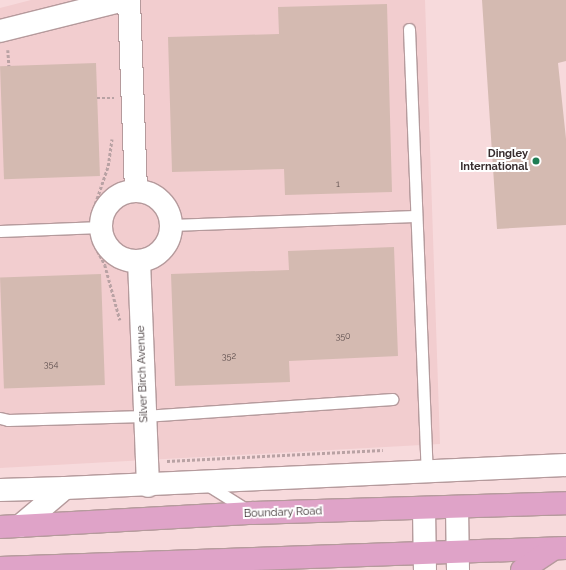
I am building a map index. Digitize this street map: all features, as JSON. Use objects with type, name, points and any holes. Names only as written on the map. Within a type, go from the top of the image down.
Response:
[{"type":"main road","name":"Boundary Road","points":[[10,526],[253,513],[457,508],[566,503]]},
{"type":"main road","points":[[0,568],[458,561],[559,549]]},
{"type":"main road","points":[[522,570],[559,549]]},
{"type":"street","points":[[0,31],[124,0]]},
{"type":"street","points":[[129,0],[136,191]]},
{"type":"street","points":[[136,191],[156,197],[164,205],[171,224],[170,235],[162,249],[149,259],[138,261],[117,256],[109,248],[101,227],[102,216],[115,198],[136,191]]},
{"type":"street","name":"Silver Birch Avenue","points":[[138,261],[148,486]]},
{"type":"street","points":[[0,490],[148,486],[204,482],[566,466]]},
{"type":"street","points":[[10,526],[65,488]]},
{"type":"street","points":[[424,508],[425,562]]},
{"type":"street","points":[[457,508],[458,561]]},
{"type":"lane","points":[[409,30],[426,472]]},
{"type":"lane","points":[[171,224],[415,216]]},
{"type":"lane","points":[[0,231],[101,227]]},
{"type":"lane","points":[[0,418],[8,420],[144,416],[392,399]]},
{"type":"lane","points":[[204,482],[253,513]]},
{"type":"path","points":[[147,462],[384,450]]},
{"type":"shaded area","points":[[31,0],[425,0],[440,444],[0,468],[0,8]]},
{"type":"building","points":[[482,0],[566,0],[566,61],[558,63],[566,139],[566,225],[497,229]]},
{"type":"building","points":[[387,4],[392,192],[285,195],[284,169],[172,172],[168,37],[279,34],[278,7]]},
{"type":"building","points":[[96,63],[100,176],[4,179],[0,66]]},
{"type":"building","points":[[394,247],[398,356],[289,361],[290,382],[175,386],[171,274],[289,270],[288,251]]},
{"type":"building","points":[[101,274],[105,385],[4,388],[0,278]]},
{"type":"place","name":"Dingley International","points":[[536,161]]}]
